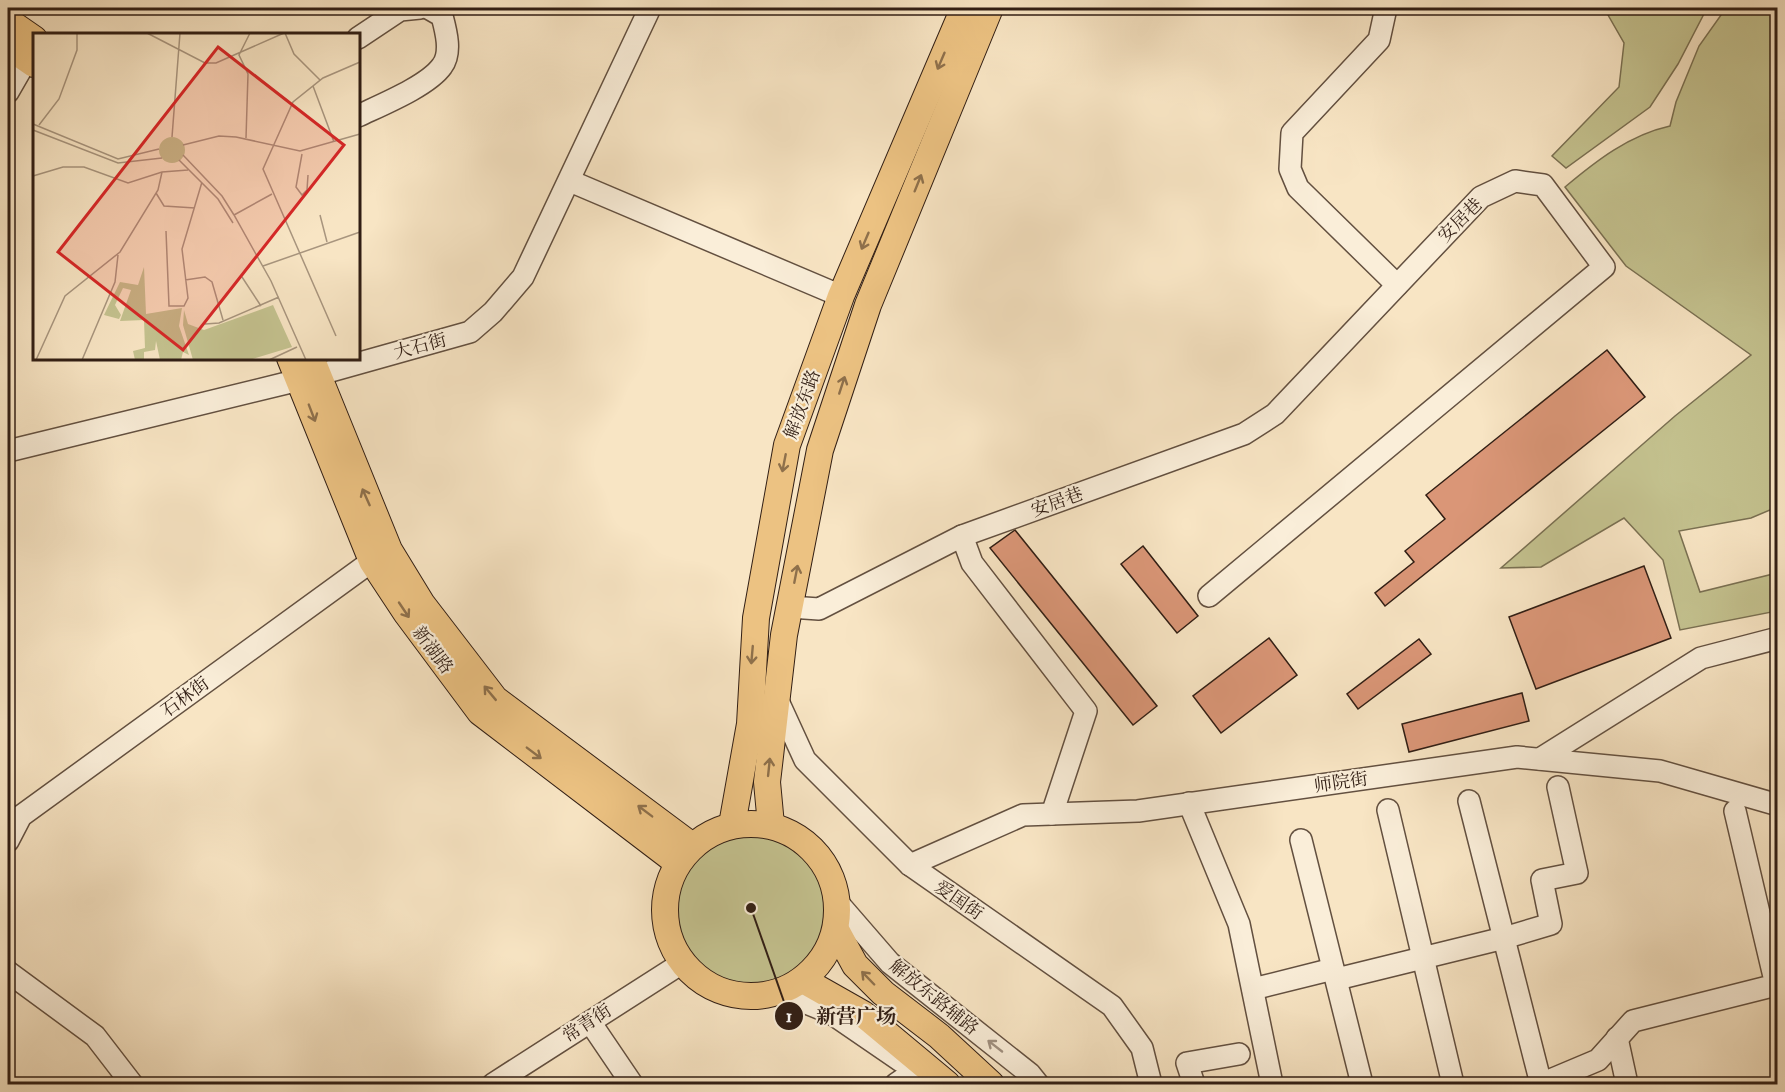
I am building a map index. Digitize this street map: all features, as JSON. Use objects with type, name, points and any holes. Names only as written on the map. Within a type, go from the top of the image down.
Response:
[{"type":"main road","name":"解放东路","points":[[732,825],[750,724],[756,618],[788,445],[841,296],[964,8]]},
{"type":"main road","name":"解放东路","points":[[771,825],[767,782],[777,699],[790,607],[820,450],[865,316],[990,8]]},
{"type":"main road","points":[[8,21],[26,52]]},
{"type":"main road","name":"新湖路","points":[[304,368],[381,555],[495,699],[685,855]]},
{"type":"main road","points":[[752,823],[771,825],[796,836],[817,853],[831,876],[838,903],[836,930],[822,961],[803,980],[779,992],[753,997],[726,993],[702,981],[682,963],[670,940],[664,914],[667,888],[685,855],[711,833],[732,825],[752,823]]},
{"type":"main road","points":[[836,930],[855,965],[883,993],[939,1036],[991,1084]]},
{"type":"main road","points":[[803,980],[863,1014],[947,1084]]},
{"type":"street","points":[[360,37],[400,10],[420,8]]},
{"type":"street","points":[[360,115],[424,82],[443,65],[448,42],[442,16],[428,8]]},
{"type":"street","name":"大石街","points":[[360,356],[470,332],[493,312],[523,277],[650,8]]},
{"type":"street","points":[[1386,8],[1379,40],[1292,132],[1290,169],[1298,188],[1397,285]]},
{"type":"street","points":[[8,92],[26,52]]},
{"type":"street","points":[[570,181],[841,296]]},
{"type":"street","name":"安居巷","points":[[790,607],[819,609],[962,536],[1244,434],[1275,414],[1481,196],[1515,182],[1543,185],[1604,267],[1209,596]]},
{"type":"street","name":"大石街","points":[[8,451],[304,368],[341,360]]},
{"type":"street","points":[[962,536],[972,563],[1086,711],[1052,814]]},
{"type":"street","name":"石林街","points":[[8,842],[21,816],[381,555]]},
{"type":"street","points":[[1540,759],[1701,658],[1778,638]]},
{"type":"street","name":"爱国街","points":[[777,699],[805,760],[910,866],[1112,1006],[1142,1048],[1151,1084]]},
{"type":"street","name":"师院街","points":[[910,866],[1023,815],[1138,811],[1517,757],[1660,771],[1778,805]]},
{"type":"street","points":[[1252,989],[1422,959],[1551,924],[1542,880],[1577,873],[1558,787]]},
{"type":"street","points":[[1469,801],[1541,1084],[1598,1060],[1633,1021],[1776,985],[1735,811]]},
{"type":"street","points":[[1189,803],[1239,924],[1272,1084]]},
{"type":"street","points":[[1388,810],[1453,1084]]},
{"type":"street","points":[[1301,840],[1362,1084]]},
{"type":"street","name":"解放东路辅路","points":[[838,903],[890,963],[1030,1074],[1038,1084]]},
{"type":"street","name":"常青街","points":[[502,1082],[682,963]]},
{"type":"street","points":[[8,972],[95,1036],[132,1084]]},
{"type":"street","points":[[779,992],[831,1013],[871,1038],[922,1078]]},
{"type":"street","points":[[590,1022],[632,1084]]},
{"type":"street","points":[[1617,1038],[1628,1084]]},
{"type":"street","points":[[1194,1084],[1187,1063],[1239,1054]]},
{"type":"street","points":[[896,1084],[922,1078]]},
{"type":"shaded area","points":[[1604,8],[1707,8],[1678,64],[1650,107],[1566,168],[1552,156],[1619,87],[1624,43]]},
{"type":"shaded area","points":[[1726,8],[1777,8],[1777,507],[1751,518],[1679,531],[1700,592],[1777,573],[1777,611],[1680,630],[1663,560],[1624,518],[1541,567],[1501,568],[1675,416],[1751,355],[1626,266],[1565,187],[1627,142],[1670,126],[1676,102],[1699,46]]},
{"type":"shaded area","points":[[751,824],[768,825],[784,830],[799,838],[812,849],[823,862],[831,877],[836,893],[836,927],[831,943],[823,958],[812,971],[799,982],[784,990],[768,995],[751,996],[734,995],[718,990],[703,982],[690,971],[679,958],[671,943],[666,927],[665,910],[666,893],[671,877],[679,862],[690,849],[703,838],[718,830],[734,825]]},
{"type":"building","points":[[1607,350],[1645,397],[1385,606],[1375,593],[1414,562],[1405,551],[1445,519],[1426,495]]},
{"type":"building","points":[[1015,530],[1157,706],[1133,725],[990,548]]},
{"type":"building","points":[[1143,546],[1198,616],[1177,633],[1121,564]]},
{"type":"building","points":[[1644,566],[1671,638],[1536,689],[1509,617]]},
{"type":"building","points":[[1269,638],[1297,675],[1221,733],[1193,696]]},
{"type":"building","points":[[1419,639],[1431,654],[1358,709],[1347,694]]},
{"type":"building","points":[[1522,693],[1529,721],[1409,752],[1402,724]]},
{"type":"place","name":"新营广场","points":[[751,908]]}]
